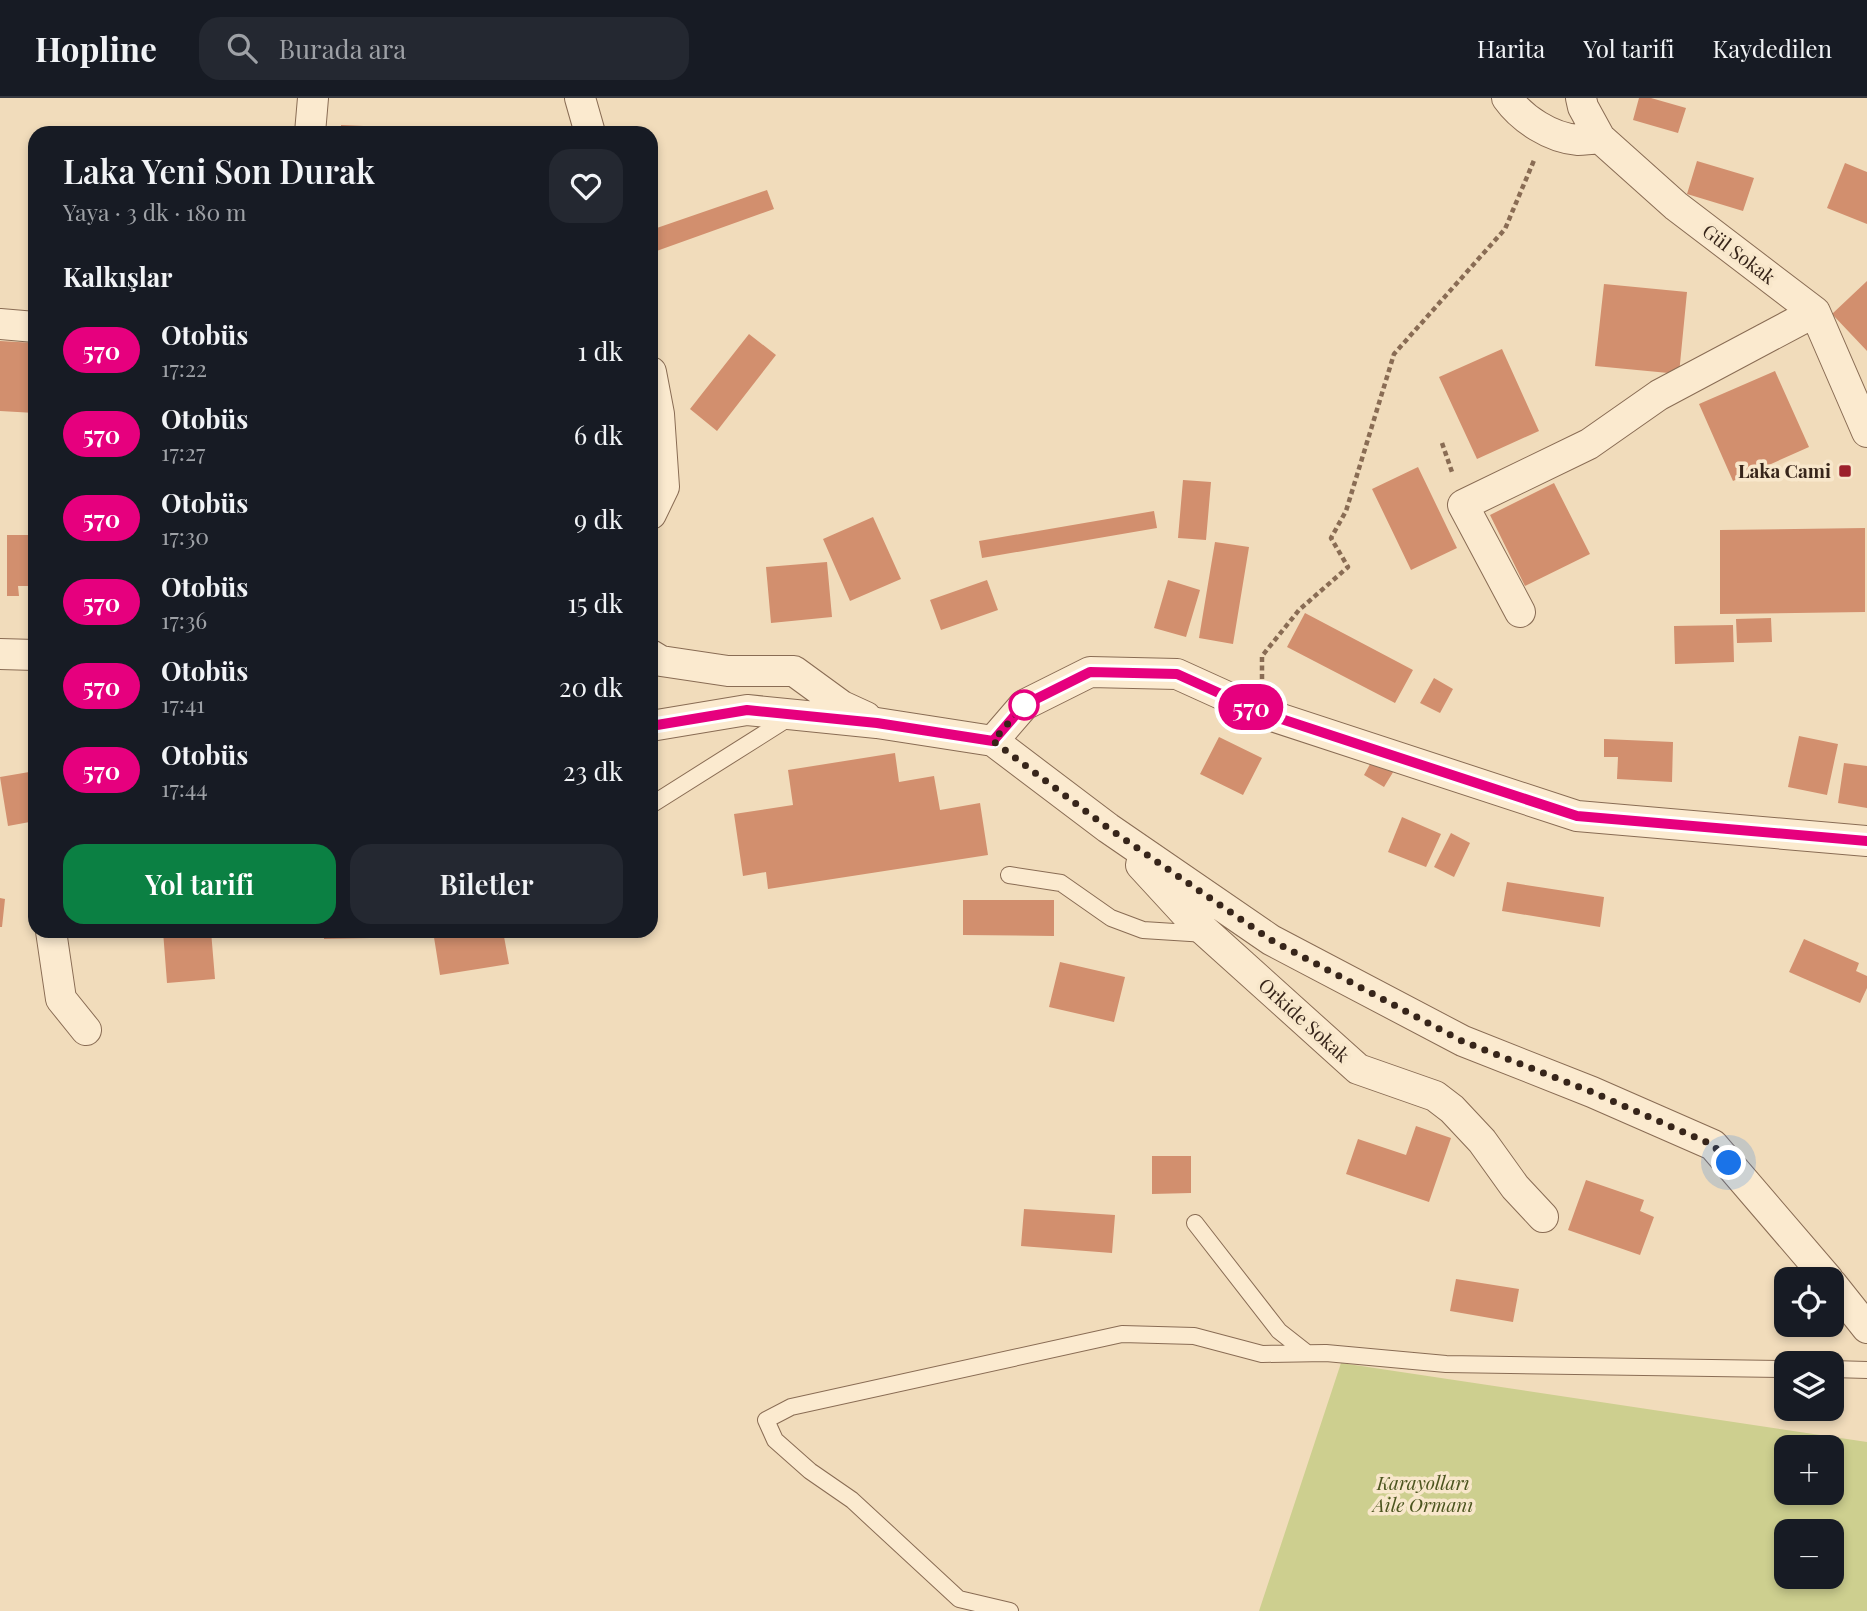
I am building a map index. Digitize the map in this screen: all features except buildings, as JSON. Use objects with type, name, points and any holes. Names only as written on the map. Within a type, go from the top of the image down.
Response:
[{"type":"street","points":[[311,126],[313,98]]},
{"type":"street","points":[[580,98],[588,126]]},
{"type":"street","points":[[1507,98],[1515,109],[1546,131],[1577,140],[1600,138]]},
{"type":"street","name":"Gül Sokak","points":[[1581,98],[1600,138],[1676,206],[1815,312],[1867,432]]},
{"type":"street","points":[[1520,612],[1463,505],[1589,444],[1660,395],[1815,312]]},
{"type":"street","points":[[0,324],[28,326]]},
{"type":"street","points":[[658,409],[664,487],[658,499]]},
{"type":"street","points":[[0,654],[28,654]]},
{"type":"street","points":[[658,659],[728,671],[794,671],[842,706],[877,723]]},
{"type":"street","points":[[658,725],[747,710],[877,723],[993,741],[1024,705],[1090,672],[1177,674],[1263,713],[1577,816],[1867,841]]},
{"type":"street","name":"Orkide Sokak","points":[[993,741],[1108,828],[1271,940],[1462,1041],[1592,1092],[1713,1145],[1818,1267]]},
{"type":"street","name":"Orkide Sokak","points":[[1108,828],[1186,915],[1357,1069],[1435,1096],[1452,1109],[1482,1141],[1515,1187],[1543,1217]]},
{"type":"street","points":[[52,938],[61,999],[86,1030]]},
{"type":"street","points":[[1844,1299],[1867,1328]]},
{"type":"lane","points":[[658,801],[794,715]]},
{"type":"lane","points":[[1009,875],[1061,883],[1111,918],[1143,930],[1209,934]]},
{"type":"lane","points":[[1195,1223],[1279,1331],[1307,1353]]},
{"type":"lane","points":[[1010,1611],[960,1599],[852,1500],[801,1464],[775,1440],[766,1420],[791,1407],[1122,1334],[1194,1336],[1262,1354],[1326,1353],[1446,1364],[1774,1368]]},
{"type":"lane","points":[[1844,1369],[1867,1370]]},
{"type":"path","points":[[1263,713],[1262,656],[1299,610],[1348,567],[1331,538],[1346,511],[1394,354],[1505,229],[1546,131]]},
{"type":"green space","name":"Karayolları Aile Ormanı","points":[[1341,1363],[1820,1435],[1774,1435],[1774,1505],[1844,1505],[1844,1439],[1867,1442],[1867,1611],[1259,1611]]},
{"type":"bus line","name":"570","points":[[658,725],[747,710],[877,723],[993,741],[1024,705],[1090,672],[1177,674],[1263,713],[1577,816],[1867,841]]},
{"type":"place","name":"Laka Cami","points":[[1845,471]]},
{"type":"route","points":[[1024,705],[993,741],[1108,828],[1271,940],[1462,1041],[1592,1092],[1713,1145],[1729,1163]]}]
